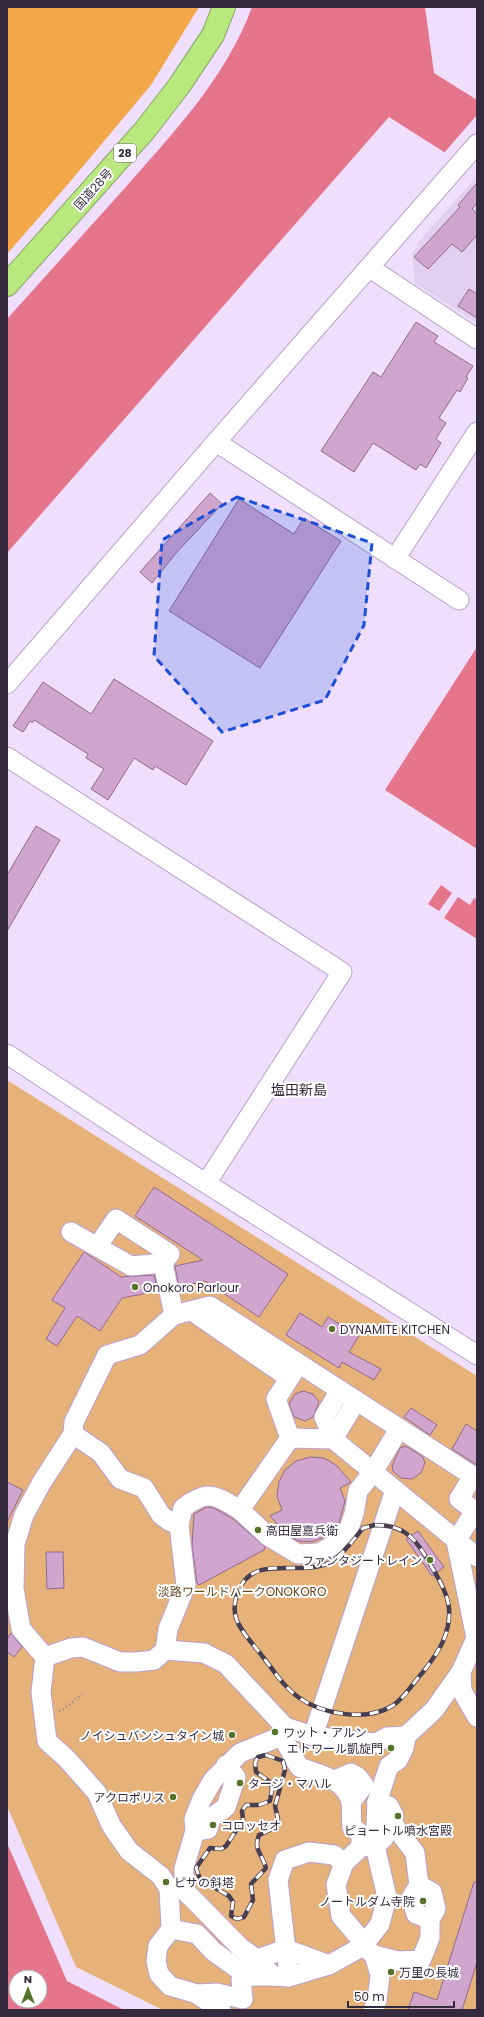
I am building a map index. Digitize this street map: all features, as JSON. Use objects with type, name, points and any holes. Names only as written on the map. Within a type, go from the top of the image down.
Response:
[{"type":"highway","name":"国道28号","points":[[7,285],[145,130],[179,86],[213,35],[224,7]]},
{"type":"street","points":[[7,684],[216,442],[370,268],[477,144]]},
{"type":"street","points":[[370,268],[477,339]]},
{"type":"street","points":[[395,559],[477,432]]},
{"type":"street","points":[[216,442],[459,600]]},
{"type":"street","points":[[7,757],[342,972],[207,1182]]},
{"type":"street","points":[[7,1054],[133,1137],[207,1182],[477,1355]]},
{"type":"street","points":[[71,1232],[131,1266],[163,1263],[170,1254],[116,1219],[98,1247]]},
{"type":"street","points":[[163,1263],[183,1313]]},
{"type":"street","points":[[255,1968],[241,1948],[171,1884],[129,1851],[112,1825],[97,1793],[67,1759],[47,1741],[41,1692],[45,1657],[21,1628],[14,1589],[15,1544],[24,1515],[42,1482],[73,1434],[74,1422],[107,1355],[140,1345],[183,1313],[210,1306],[294,1371],[340,1390],[473,1476],[459,1499],[475,1511],[456,1541],[476,1637],[460,1672],[434,1710],[406,1736],[404,1748],[398,1760],[389,1766],[377,1802],[368,1847]]},
{"type":"street","points":[[290,1438],[276,1399],[294,1371]]},
{"type":"street","points":[[340,1390],[324,1417],[333,1439],[477,1557]]},
{"type":"street","points":[[333,1439],[356,1401]]},
{"type":"street","points":[[45,1657],[71,1648],[83,1647],[120,1662],[136,1662],[154,1660],[165,1650],[168,1628],[186,1585],[179,1525],[183,1508],[198,1497],[217,1496],[240,1510],[268,1536],[298,1554],[319,1553],[337,1543],[349,1528],[354,1514],[358,1491],[373,1472],[399,1429]]},
{"type":"street","points":[[73,1434],[101,1453],[120,1479],[144,1488],[159,1512],[169,1521],[179,1525]]},
{"type":"street","points":[[290,1438],[333,1439]]},
{"type":"street","points":[[240,1510],[290,1438]]},
{"type":"street","points":[[313,1736],[395,1490]]},
{"type":"street","points":[[165,1650],[204,1653],[226,1664],[284,1731],[299,1767],[335,1780],[351,1773],[358,1777],[364,1785],[351,1802],[352,1827],[361,1834],[368,1847],[387,1897],[380,1924],[369,1951]]},
{"type":"street","points":[[460,1672],[462,1691],[477,1717]]},
{"type":"street","points":[[171,1884],[184,1879],[184,1868],[195,1831],[194,1819],[202,1799],[213,1780],[226,1765],[240,1753],[284,1731],[313,1736],[376,1743],[387,1736],[406,1736]]},
{"type":"street","points":[[376,1743],[378,1757],[389,1766]]},
{"type":"street","points":[[195,1831],[208,1829],[211,1818],[226,1807],[236,1777],[226,1765]]},
{"type":"street","points":[[373,2010],[377,2000],[380,1975],[369,1951],[341,1916],[336,1885],[344,1863],[387,1836],[393,1824],[394,1816],[389,1806],[377,1802]]},
{"type":"street","points":[[393,1824],[415,1853],[415,1892]]},
{"type":"street","points":[[281,1976],[286,1949],[278,1880],[285,1860],[309,1852],[334,1855],[344,1863]]},
{"type":"street","points":[[171,1884],[171,1929],[158,1946],[156,1961],[159,1974],[170,1986],[197,1994],[221,2010]]},
{"type":"street","points":[[171,1929],[197,1934],[213,1951],[235,1967],[255,1968],[281,1976],[329,1965],[369,1951],[398,1960],[421,1960],[430,1938],[430,1919],[436,1909],[432,1892],[415,1892],[387,1897]]},
{"type":"street","points":[[286,1949],[329,1965]]},
{"type":"street","points":[[197,1994],[217,1993],[243,1999],[241,1979],[255,1968],[286,1949]]},
{"type":"path","points":[[44,1716],[64,1709],[82,1694]]},
{"type":"highlighted area","points":[[237,497],[372,543],[364,625],[325,700],[222,732],[154,656],[162,540]]},
{"type":"shaded area","points":[[7,7],[199,7],[151,85],[7,254]]},
{"type":"shaded area","points":[[252,7],[425,7],[434,73],[477,100],[477,173],[389,117],[7,553],[7,319],[143,168],[197,104],[228,58]]},
{"type":"shaded area","points":[[477,176],[477,323],[415,283],[412,253],[419,246],[417,244]]},
{"type":"shaded area","points":[[477,647],[477,849],[385,790]]},
{"type":"shaded area","points":[[441,885],[452,893],[439,911],[428,904]]},
{"type":"shaded area","points":[[458,897],[470,905],[474,898],[477,900],[477,939],[444,918]]},
{"type":"shaded area","points":[[7,1843],[67,1981],[124,2010],[7,2010]]},
{"type":"green space","name":"淡路ワールドパークONOKORO","points":[[7,1080],[477,1376],[477,2010],[163,2010],[76,1967],[7,1806]]},
{"type":"pier","points":[[477,115],[477,173],[476,174],[443,154]]},
{"type":"building","points":[[477,183],[477,203],[472,209],[477,214],[477,235],[462,252],[452,244],[428,269],[414,257],[460,207],[458,205]]},
{"type":"building","points":[[469,289],[477,294],[477,318],[458,306]]},
{"type":"building","points":[[416,322],[438,336],[434,342],[473,366],[466,377],[468,378],[460,392],[457,390],[439,418],[446,423],[436,439],[441,443],[426,468],[420,464],[416,470],[373,443],[354,472],[321,451],[373,372],[381,377]]},
{"type":"building","points":[[210,493],[222,504],[177,552],[152,583],[140,572]]},
{"type":"building","points":[[239,499],[294,534],[304,518],[341,541],[260,668],[169,611]]},
{"type":"building","points":[[114,679],[213,741],[186,785],[155,766],[153,770],[134,758],[108,800],[91,789],[104,769],[86,758],[88,754],[34,720],[32,723],[30,721],[23,732],[13,726],[43,682],[91,714]]},
{"type":"building","points":[[36,826],[60,840],[7,931],[7,875]]},
{"type":"building","points":[[154,1187],[288,1274],[259,1317],[205,1281],[179,1287],[175,1266],[203,1260],[135,1216]]},
{"type":"building","points":[[84,1252],[121,1277],[154,1275],[158,1291],[122,1298],[100,1331],[77,1316],[57,1346],[46,1339],[65,1308],[52,1300]]},
{"type":"building","points":[[300,1313],[322,1327],[328,1317],[359,1336],[349,1352],[381,1369],[374,1380],[342,1362],[339,1368],[286,1335]]},
{"type":"building","points":[[303,1391],[313,1394],[319,1402],[313,1417],[305,1421],[294,1417],[289,1404],[295,1394]]},
{"type":"building","points":[[411,1408],[437,1425],[430,1435],[404,1417]]},
{"type":"building","points":[[466,1424],[477,1431],[477,1465],[452,1449]]},
{"type":"building","points":[[406,1446],[423,1457],[425,1463],[421,1473],[412,1479],[401,1478],[393,1471],[392,1466],[400,1448]]},
{"type":"building","points":[[310,1457],[324,1458],[336,1465],[351,1482],[340,1488],[345,1501],[339,1523],[329,1535],[312,1542],[298,1541],[285,1533],[270,1516],[282,1510],[277,1496],[279,1482],[285,1470],[296,1461]]},
{"type":"building","points":[[7,1482],[23,1490],[7,1522]]},
{"type":"building","points":[[207,1507],[214,1508],[233,1519],[265,1547],[264,1550],[199,1585],[197,1583],[192,1545],[194,1514]]},
{"type":"building","name":"ファンタジートレイン","points":[[418,1531],[444,1567],[432,1576],[406,1539]]},
{"type":"building","points":[[46,1552],[63,1552],[64,1588],[47,1589]]},
{"type":"building","points":[[11,1633],[22,1647],[14,1657],[7,1652],[7,1639]]},
{"type":"building","points":[[474,1882],[477,1882],[477,1962],[462,2010],[408,2010],[414,1992],[437,2000]]},
{"type":"railway","points":[[375,1525],[384,1525],[399,1529],[411,1537],[421,1549],[437,1575],[448,1601],[449,1617],[446,1635],[434,1658],[408,1690],[392,1706],[370,1714],[357,1715],[331,1712],[319,1708],[298,1697],[279,1678],[238,1624],[235,1615],[237,1596],[242,1584],[250,1576],[259,1571],[270,1568],[307,1568],[329,1563],[343,1552],[363,1528],[375,1525]]},
{"type":"railway","points":[[266,1755],[283,1761],[285,1770],[275,1806],[278,1819],[270,1830],[259,1835],[257,1844],[266,1868],[251,1884],[253,1900],[244,1917],[237,1919],[231,1916],[233,1902],[229,1896],[200,1879],[196,1868],[210,1848],[221,1849],[226,1846],[243,1820],[242,1811],[246,1805],[259,1805],[270,1801],[272,1789],[270,1782],[256,1772],[255,1763],[258,1757],[266,1755]]},
{"type":"place","name":"Onokoro Parlour","points":[[135,1287]]},
{"type":"place","name":"DYNAMITE KITCHEN","points":[[332,1329]]},
{"type":"place","name":"高田屋嘉兵衛","points":[[258,1530]]},
{"type":"place","name":"ファンタジートレイン","points":[[430,1560]]},
{"type":"place","name":"ワット・アルン","points":[[275,1732]]},
{"type":"place","name":"ノイシュバンシュタイン城","points":[[232,1735]]},
{"type":"place","name":"エトワール凱旋門","points":[[391,1748]]},
{"type":"place","name":"タージ・マハル","points":[[240,1783]]},
{"type":"place","name":"アクロポリス","points":[[173,1797]]},
{"type":"place","name":"ピョートル噴水宮殿","points":[[398,1816]]},
{"type":"place","name":"コロッセオ","points":[[213,1825]]},
{"type":"place","name":"ピサの斜塔","points":[[166,1882]]},
{"type":"place","name":"ノートルダム寺院","points":[[423,1901]]},
{"type":"place","name":"万里の長城","points":[[391,1972]]},
{"type":"district","name":"塩田新島","points":[[299,1090]]}]
